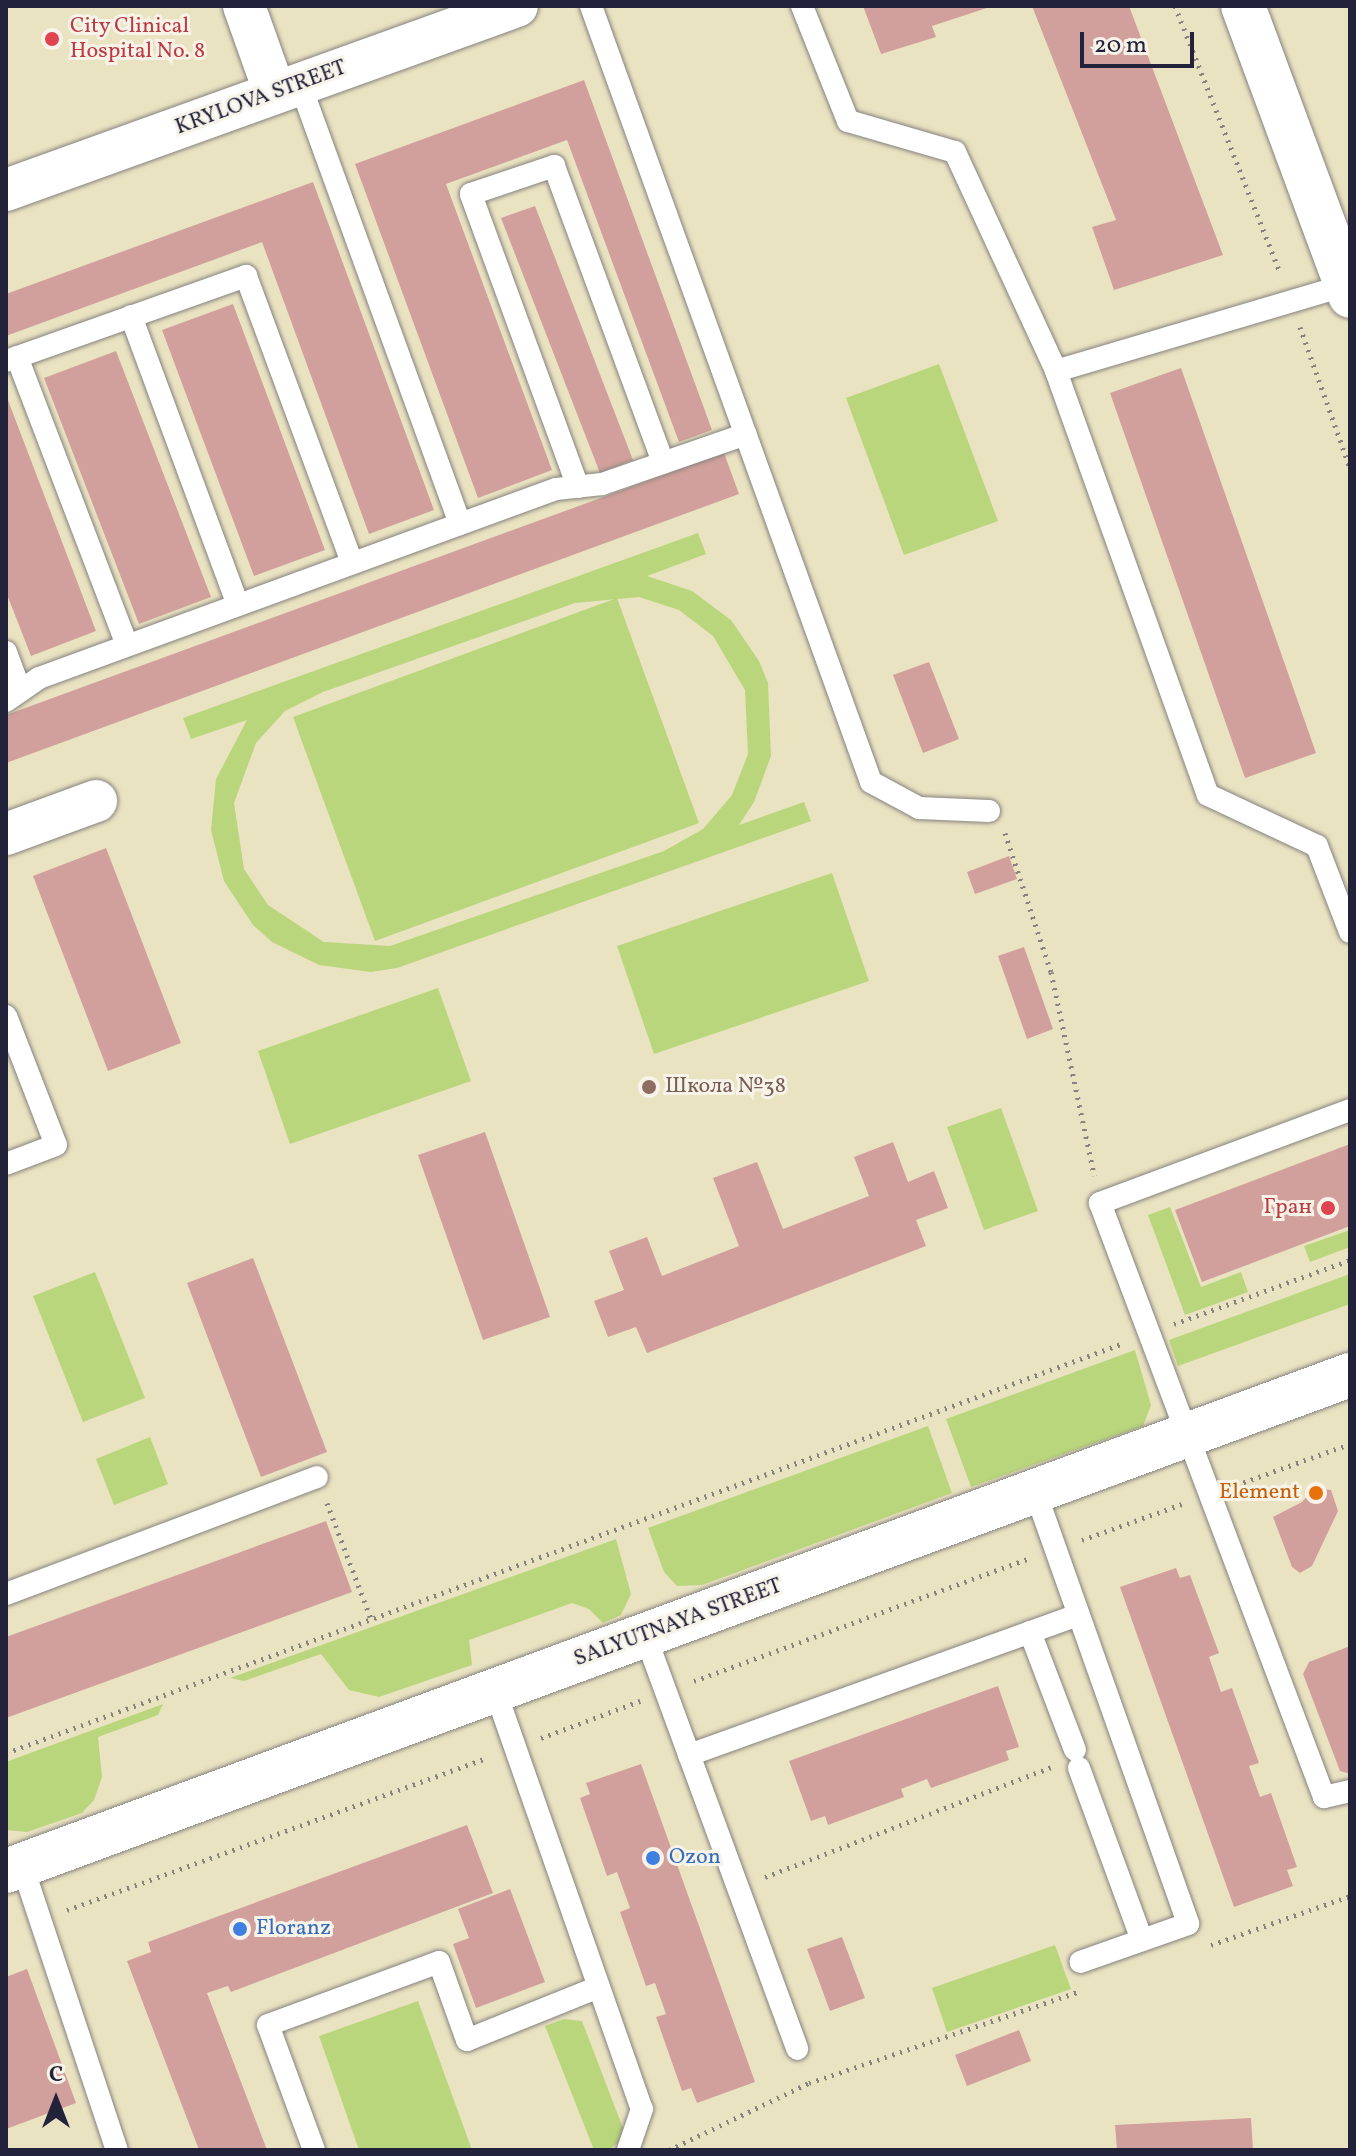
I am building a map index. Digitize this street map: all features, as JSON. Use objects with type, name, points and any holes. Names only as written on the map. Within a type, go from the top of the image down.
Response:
[{"type":"street","points":[[244,6],[287,88]]},
{"type":"street","name":"KRYLOVA STREET","points":[[6,190],[517,6]]},
{"type":"street","points":[[1243,6],[1348,290]]},
{"type":"street","points":[[6,834],[96,801]]},
{"type":"street","name":"SALYUTNAYA STREET","points":[[14,1868],[1350,1375]]},
{"type":"lane","points":[[591,6],[871,782],[919,808],[989,811]]},
{"type":"lane","points":[[802,6],[848,121],[955,152],[1056,371],[1208,795],[1317,846],[1350,932]]},
{"type":"lane","points":[[287,88],[460,524]]},
{"type":"lane","points":[[578,487],[471,194],[554,166],[663,463]]},
{"type":"lane","points":[[127,645],[12,359],[246,276],[352,563]]},
{"type":"lane","points":[[1056,371],[1348,290]]},
{"type":"lane","points":[[131,316],[238,605]]},
{"type":"lane","points":[[6,652],[13,696],[39,678],[556,489],[578,487],[663,463],[746,434]]},
{"type":"lane","points":[[6,1016],[56,1145],[6,1164]]},
{"type":"lane","points":[[1350,1110],[1100,1203],[1324,1797],[1350,1791]]},
{"type":"lane","points":[[6,1594],[317,1477]]},
{"type":"lane","points":[[1035,1491],[1188,1924],[1080,1962]]},
{"type":"lane","points":[[689,1755],[1078,1615]]},
{"type":"lane","points":[[1030,1632],[1072,1760],[1142,1940]]},
{"type":"lane","points":[[645,1635],[797,2049]]},
{"type":"lane","points":[[495,1690],[642,2109],[628,2150]]},
{"type":"lane","points":[[14,1868],[113,2149]]},
{"type":"lane","points":[[314,2150],[268,2025],[439,1962],[467,2040],[599,1987]]},
{"type":"path","points":[[1175,6],[1292,304],[1350,468]]},
{"type":"path","points":[[989,811],[1002,825],[1051,972],[1100,1203]]},
{"type":"path","points":[[6,1753],[1350,1260]]},
{"type":"path","points":[[317,1477],[371,1619]]},
{"type":"path","points":[[738,1888],[1072,1760]]},
{"type":"path","points":[[1199,1949],[1350,1896]]},
{"type":"path","points":[[669,2150],[809,2083],[1094,1987]]},
{"type":"green space","points":[[939,364],[998,521],[904,555],[846,398]]},
{"type":"green space","points":[[698,533],[706,554],[647,576],[692,591],[731,620],[759,661],[768,683],[771,756],[754,802],[739,825],[804,802],[811,821],[397,968],[371,972],[319,965],[272,942],[253,925],[224,881],[211,830],[216,779],[247,720],[191,739],[183,718]],"holes":[[[639,597],[679,610],[713,636],[745,690],[748,754],[732,795],[703,829],[664,851],[390,946],[324,942],[268,905],[244,869],[234,803],[256,743],[285,711],[323,692],[575,603]]]},
{"type":"green space","points":[[617,598],[699,823],[375,941],[293,717]]},
{"type":"green space","points":[[832,873],[869,981],[654,1054],[617,946]]},
{"type":"green space","points":[[438,988],[471,1081],[290,1144],[258,1051]]},
{"type":"green space","points":[[1001,1108],[1038,1211],[984,1230],[947,1127]]},
{"type":"green space","points":[[1170,1207],[1201,1287],[1241,1272],[1248,1292],[1185,1315],[1148,1215]]},
{"type":"green space","points":[[1350,1230],[1350,1247],[1310,1262],[1304,1246]]},
{"type":"green space","points":[[95,1272],[145,1398],[83,1422],[33,1296]]},
{"type":"green space","points":[[1350,1274],[1350,1304],[1178,1366],[1169,1340]]},
{"type":"green space","points":[[1135,1350],[1151,1405],[1143,1426],[971,1487],[946,1419]]},
{"type":"green space","points":[[928,1426],[952,1493],[702,1585],[677,1586],[664,1572],[648,1528]]},
{"type":"green space","points":[[150,1437],[168,1484],[114,1505],[96,1459]]},
{"type":"green space","points":[[616,1539],[631,1594],[621,1615],[603,1623],[589,1609],[572,1603],[469,1640],[472,1665],[379,1697],[349,1690],[321,1654],[244,1681],[230,1678]]},
{"type":"green space","points":[[163,1704],[158,1715],[98,1737],[102,1777],[94,1800],[82,1813],[27,1832],[6,1830],[6,1762]]},
{"type":"green space","points":[[1055,1945],[1071,1989],[947,2032],[932,1988]]},
{"type":"green space","points":[[418,2001],[472,2150],[359,2150],[319,2036]]},
{"type":"green space","points":[[564,2019],[582,2021],[626,2136],[609,2150],[594,2150],[545,2026]]},
{"type":"building","points":[[863,6],[990,7],[932,26],[936,37],[881,54]]},
{"type":"building","points":[[1032,6],[1129,6],[1223,255],[1114,290],[1092,227],[1116,220]]},
{"type":"building","points":[[584,80],[712,430],[679,442],[567,140],[446,184],[552,470],[478,498],[355,164]]},
{"type":"building","points":[[313,182],[434,510],[369,534],[262,242],[6,336],[6,294]]},
{"type":"building","points":[[535,206],[633,460],[600,473],[501,218]]},
{"type":"building","points":[[233,304],[325,550],[254,576],[162,330]]},
{"type":"building","points":[[116,351],[211,597],[139,624],[44,378]]},
{"type":"building","points":[[1181,368],[1316,753],[1245,778],[1110,393]]},
{"type":"building","points":[[6,395],[96,631],[31,656],[6,592]]},
{"type":"building","points":[[724,453],[739,494],[6,763],[6,715]]},
{"type":"building","points":[[929,662],[959,739],[923,753],[893,675]]},
{"type":"building","points":[[106,848],[181,1043],[108,1071],[33,876]]},
{"type":"building","points":[[1009,856],[1017,879],[975,894],[967,872]]},
{"type":"building","points":[[1024,947],[1053,1029],[1027,1039],[998,956]]},
{"type":"building","points":[[485,1132],[550,1317],[483,1340],[418,1155]]},
{"type":"building","points":[[893,1142],[908,1182],[934,1171],[948,1208],[916,1220],[926,1246],[647,1353],[636,1327],[608,1337],[594,1301],[624,1290],[609,1251],[647,1237],[662,1276],[739,1246],[713,1178],[757,1162],[783,1229],[869,1196],[854,1157]]},
{"type":"building","points":[[1350,1144],[1350,1226],[1202,1282],[1175,1210]]},
{"type":"building","points":[[253,1258],[327,1452],[261,1477],[187,1283]]},
{"type":"building","points":[[1315,1488],[1331,1490],[1338,1511],[1312,1566],[1300,1573],[1292,1567],[1273,1517],[1302,1502]]},
{"type":"building","points":[[326,1521],[352,1592],[6,1718],[6,1637]]},
{"type":"building","points":[[1176,1568],[1180,1578],[1190,1575],[1219,1653],[1209,1657],[1221,1692],[1232,1688],[1259,1763],[1249,1766],[1260,1797],[1271,1793],[1297,1867],[1287,1870],[1293,1886],[1234,1907],[1120,1587]]},
{"type":"building","points":[[1350,1646],[1350,1774],[1340,1771],[1303,1674],[1309,1662]]},
{"type":"building","points":[[998,1686],[1019,1747],[1006,1751],[1009,1760],[931,1788],[927,1779],[901,1789],[904,1797],[828,1825],[825,1816],[811,1821],[789,1761]]},
{"type":"building","points":[[641,1764],[755,2082],[697,2103],[691,2088],[682,2091],[656,2017],[666,2014],[655,1983],[646,1986],[620,1912],[630,1908],[617,1872],[607,1876],[580,1798],[590,1794],[586,1783]]},
{"type":"building","points":[[467,1825],[493,1893],[231,1992],[228,1986],[207,1993],[267,2150],[199,2150],[127,1961],[151,1952],[148,1942]]},
{"type":"building","points":[[510,1889],[545,1982],[476,2008],[453,1944],[469,1938],[458,1909]]},
{"type":"building","points":[[842,1937],[865,1998],[830,2011],[807,1949]]},
{"type":"building","points":[[27,1969],[76,2103],[6,2129],[6,1977]]},
{"type":"building","points":[[1019,2030],[1031,2061],[967,2086],[955,2055]]},
{"type":"building","points":[[1251,2118],[1253,2150],[1117,2150],[1115,2125]]},
{"type":"place","name":"City Clinical Hospital No. 8","points":[[52,39]]},
{"type":"place","name":"Школа №38","points":[[649,1087]]},
{"type":"place","name":"Гран","points":[[1328,1208]]},
{"type":"place","name":"Element","points":[[1316,1493]]},
{"type":"place","name":"Ozon","points":[[653,1858]]},
{"type":"place","name":"Floranz","points":[[240,1929]]}]
